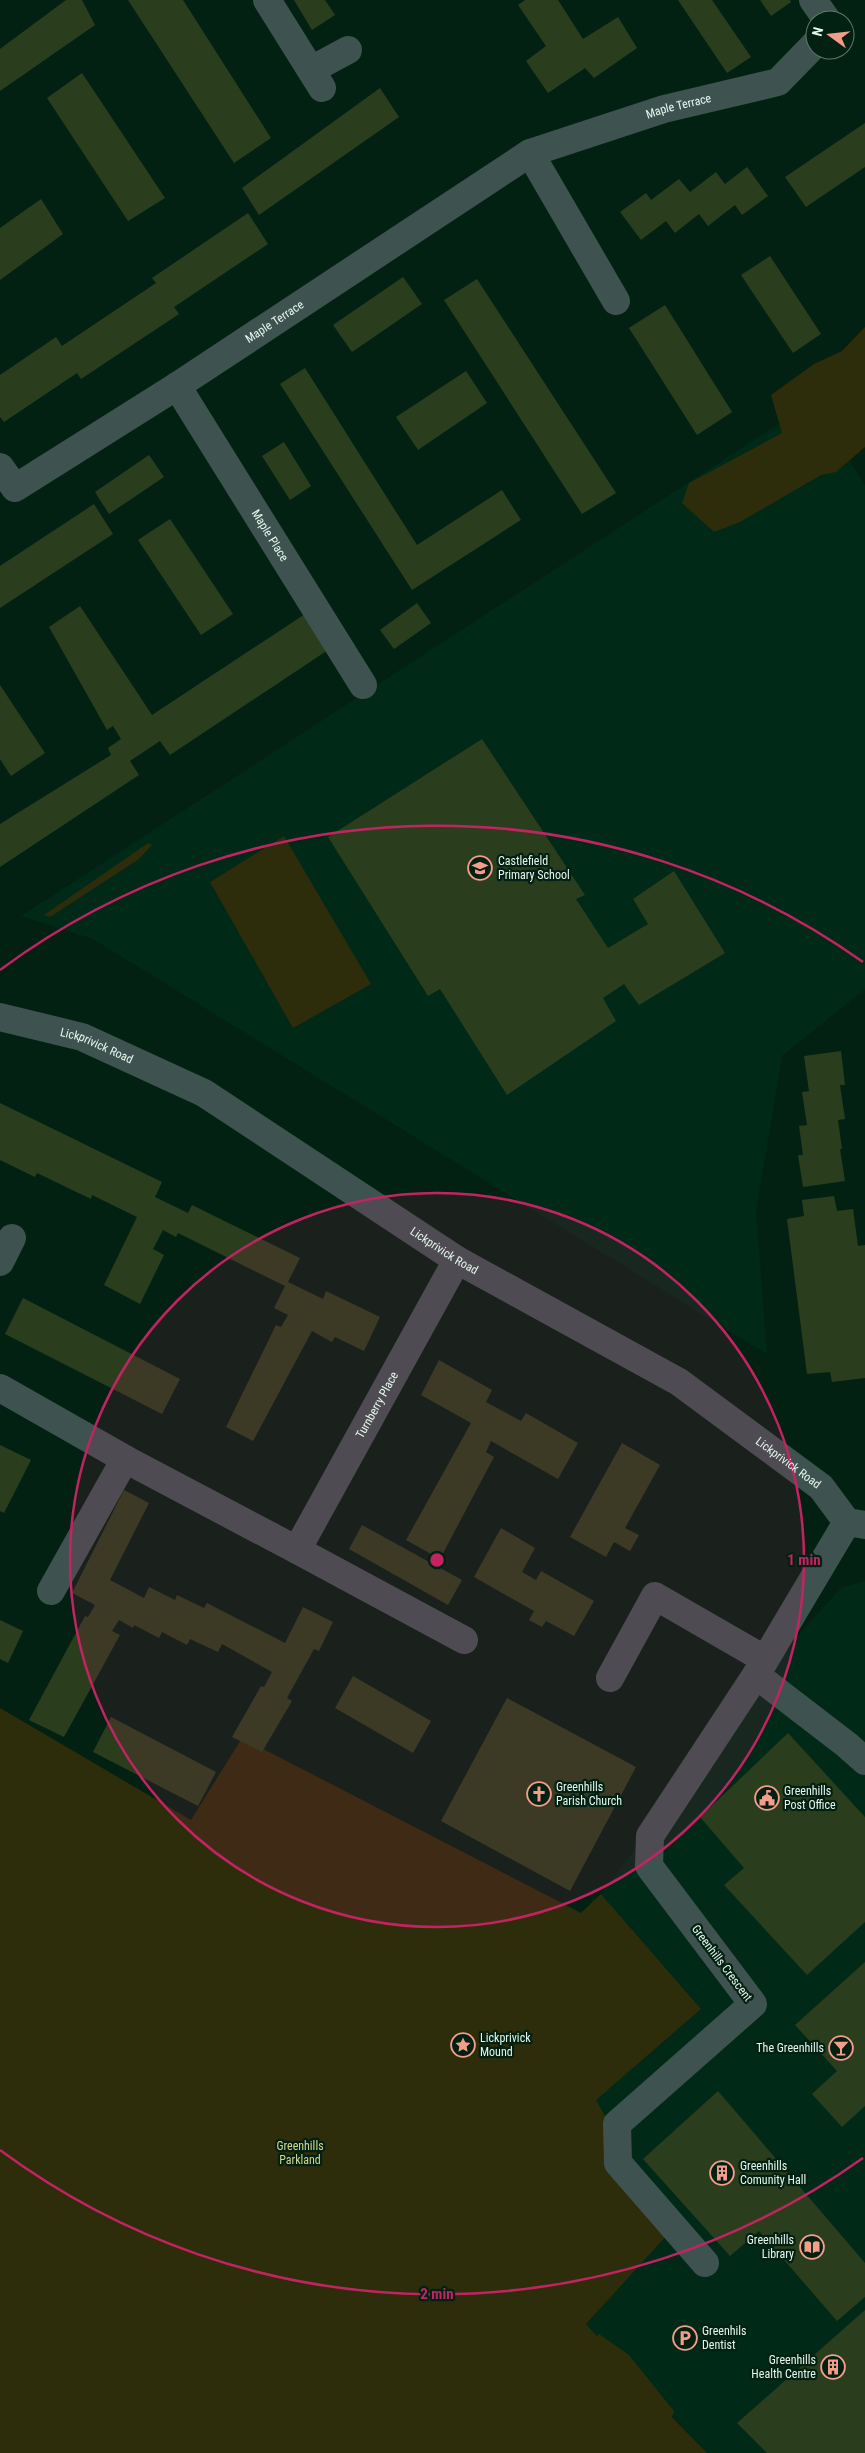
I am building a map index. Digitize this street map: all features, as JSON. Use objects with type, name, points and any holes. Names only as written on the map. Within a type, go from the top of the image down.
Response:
[{"type":"street","points":[[267,0],[316,79],[348,50]]},
{"type":"street","name":"Maple Terrace","points":[[5,484],[177,386],[530,152],[664,109],[778,82],[805,54]]},
{"type":"street","points":[[530,152],[616,301]]},
{"type":"street","name":"Maple Place","points":[[177,386],[363,685]]},
{"type":"street","name":"Lickprivick Road","points":[[0,1017],[82,1037],[204,1093],[458,1260],[679,1382],[821,1488],[856,1523]]},
{"type":"street","points":[[0,1262],[12,1238]]},
{"type":"street","name":"Turnberry Place","points":[[297,1550],[458,1260]]},
{"type":"street","points":[[0,1388],[125,1459],[464,1640]]},
{"type":"street","points":[[51,1591],[125,1459]]},
{"type":"street","name":"Greenhills Crescent","points":[[705,2263],[618,2164],[617,2124],[754,2004],[649,1866],[650,1836],[856,1523]]},
{"type":"street","points":[[610,1678],[655,1596],[760,1667],[865,1762]]},
{"type":"shaded area","name":"Castlefield Primary School","points":[[811,403],[865,485],[865,989],[782,1056],[756,1210],[767,1354],[93,939],[21,916]]},
{"type":"shaded area","points":[[865,1581],[865,2453],[707,2453],[586,2324],[670,2232],[595,2100],[701,2009],[601,1894],[806,1626],[842,1587]]},
{"type":"green space","points":[[865,327],[865,447],[836,472],[821,475],[740,522],[714,532],[682,503],[689,483],[782,433],[771,395],[814,364],[842,351]]},
{"type":"green space","points":[[284,836],[371,984],[293,1028],[210,882]]},
{"type":"green space","points":[[148,843],[152,845],[139,859],[50,917],[44,915]]},
{"type":"green space","name":"Greenhills Parkland","points":[[0,1708],[191,1820],[242,1738],[581,1913],[601,1894],[701,2009],[596,2100],[670,2232],[586,2324],[597,2336],[599,2334],[629,2355],[674,2411],[672,2417],[707,2453],[0,2453]]},
{"type":"building","points":[[66,0],[82,0],[95,25],[0,91],[0,49]]},
{"type":"building","points":[[128,0],[183,0],[271,138],[234,163]]},
{"type":"building","points":[[294,0],[325,0],[335,15],[312,30]]},
{"type":"building","points":[[525,0],[558,0],[583,39],[618,17],[637,48],[594,78],[585,68],[548,93],[526,61],[546,46],[518,5]]},
{"type":"building","points":[[678,0],[712,0],[751,57],[727,73]]},
{"type":"building","points":[[760,0],[790,0],[791,2],[771,16]]},
{"type":"building","points":[[82,73],[165,198],[128,221],[47,98]]},
{"type":"building","points":[[380,88],[399,117],[259,215],[242,188]]},
{"type":"building","points":[[865,123],[865,167],[806,207],[785,177]]},
{"type":"building","points":[[747,167],[768,196],[742,215],[735,205],[708,226],[699,214],[675,233],[666,221],[641,240],[620,212],[646,193],[651,200],[679,179],[690,192],[716,172],[725,184]]},
{"type":"building","points":[[41,199],[63,234],[0,280],[0,228]]},
{"type":"building","points":[[248,213],[268,244],[174,307],[179,314],[81,379],[77,373],[4,422],[0,417],[0,375],[56,337],[62,346],[156,283],[152,278]]},
{"type":"building","points":[[770,256],[821,334],[793,353],[741,275]]},
{"type":"building","points":[[403,277],[422,304],[352,352],[333,325]]},
{"type":"building","points":[[477,279],[616,493],[582,514],[444,300]]},
{"type":"building","points":[[665,305],[732,412],[697,435],[629,328]]},
{"type":"building","points":[[305,368],[417,545],[502,490],[521,520],[412,590],[280,384]]},
{"type":"building","points":[[466,371],[487,403],[418,450],[396,417]]},
{"type":"building","points":[[284,442],[311,486],[290,500],[262,456]]},
{"type":"building","points":[[149,455],[164,477],[109,514],[95,492]]},
{"type":"building","points":[[94,504],[113,534],[0,608],[0,566]]},
{"type":"building","points":[[170,519],[233,614],[201,635],[138,540]]},
{"type":"building","points":[[417,603],[431,623],[394,649],[380,630]]},
{"type":"building","points":[[80,606],[152,715],[308,612],[331,648],[170,755],[160,741],[130,761],[139,775],[0,867],[0,824],[111,755],[108,748],[121,739],[113,726],[107,730],[49,627]]},
{"type":"building","points":[[0,685],[45,753],[11,776],[0,759]]},
{"type":"building","points":[[482,739],[585,895],[576,899],[608,948],[648,924],[633,899],[674,871],[725,953],[639,1005],[624,984],[603,998],[616,1021],[507,1095],[440,989],[428,996],[328,837]]},
{"type":"building","points":[[841,1051],[845,1085],[840,1085],[845,1119],[838,1120],[845,1181],[803,1187],[798,1155],[803,1155],[799,1126],[807,1125],[802,1092],[809,1091],[804,1056]]},
{"type":"building","points":[[0,1103],[162,1182],[155,1197],[188,1213],[192,1205],[300,1258],[288,1282],[323,1299],[326,1291],[380,1317],[364,1351],[335,1337],[332,1342],[312,1331],[253,1441],[226,1427],[276,1325],[281,1327],[288,1315],[274,1308],[285,1286],[178,1233],[176,1237],[163,1230],[153,1249],[164,1255],[140,1304],[104,1285],[137,1217],[92,1195],[91,1199],[37,1173],[35,1177],[0,1160]]},
{"type":"building","points":[[834,1196],[837,1211],[853,1209],[858,1246],[865,1245],[865,1378],[832,1382],[830,1372],[807,1374],[787,1219],[804,1216],[802,1200]]},
{"type":"building","points":[[23,1298],[180,1379],[162,1414],[5,1334]]},
{"type":"building","points":[[439,1360],[492,1390],[486,1402],[521,1421],[526,1413],[578,1443],[558,1479],[491,1441],[486,1452],[494,1457],[440,1559],[406,1540],[471,1423],[421,1395]]},
{"type":"building","points":[[622,1443],[660,1465],[625,1528],[639,1535],[630,1551],[614,1542],[606,1557],[570,1537]]},
{"type":"building","points":[[0,1445],[31,1460],[4,1513],[0,1511]]},
{"type":"building","points":[[124,1490],[149,1503],[110,1580],[144,1598],[149,1587],[175,1600],[177,1595],[204,1608],[207,1603],[285,1643],[303,1607],[333,1622],[319,1651],[314,1649],[287,1698],[292,1701],[262,1752],[232,1737],[261,1686],[264,1687],[272,1672],[222,1644],[218,1652],[190,1639],[187,1645],[162,1632],[159,1638],[134,1625],[133,1628],[119,1620],[112,1631],[120,1635],[64,1737],[29,1720],[85,1616],[88,1617],[95,1605],[72,1593]]},
{"type":"building","points":[[362,1525],[462,1580],[448,1605],[349,1549]]},
{"type":"building","points":[[501,1528],[535,1548],[522,1572],[536,1580],[541,1571],[594,1601],[574,1636],[546,1621],[542,1627],[529,1620],[534,1611],[474,1577]]},
{"type":"building","points":[[0,1620],[23,1631],[8,1663],[0,1659]]},
{"type":"building","points":[[353,1676],[431,1721],[413,1753],[335,1708]]},
{"type":"building","name":"Greenhills Parish Church","points":[[507,1698],[636,1767],[570,1891],[441,1821]]},
{"type":"building","points":[[111,1717],[216,1772],[198,1806],[93,1752]]},
{"type":"building","points":[[788,1733],[865,1817],[865,1922],[807,1975],[724,1885],[744,1868],[700,1817]]},
{"type":"building","name":"The Greenhills","points":[[865,1962],[865,2106],[842,2127],[812,2094],[837,2071],[795,2025]]},
{"type":"building","name":"Greenhills Comunity Hall","points":[[718,2091],[865,2263],[865,2297],[837,2321],[759,2231],[730,2256],[643,2159]]},
{"type":"building","name":"Greenhills Health Centre","points":[[865,2310],[865,2453],[767,2453],[737,2423]]},
{"type":"place","name":"Castlefield Primary School","points":[[480,868]]},
{"type":"place","name":"Greenhills Parish Church","points":[[539,1794]]},
{"type":"place","name":"Greenhills Post Office","points":[[767,1798]]},
{"type":"place","name":"Lickprivick Mound","points":[[463,2045]]},
{"type":"place","name":"The Greenhills","points":[[841,2048]]},
{"type":"place","name":"Greenhills Comunity Hall","points":[[722,2173]]},
{"type":"place","name":"Greenhills Library","points":[[812,2247]]},
{"type":"place","name":"Greenhils Dentist","points":[[685,2338]]},
{"type":"place","name":"Greenhills Health Centre","points":[[833,2367]]}]
